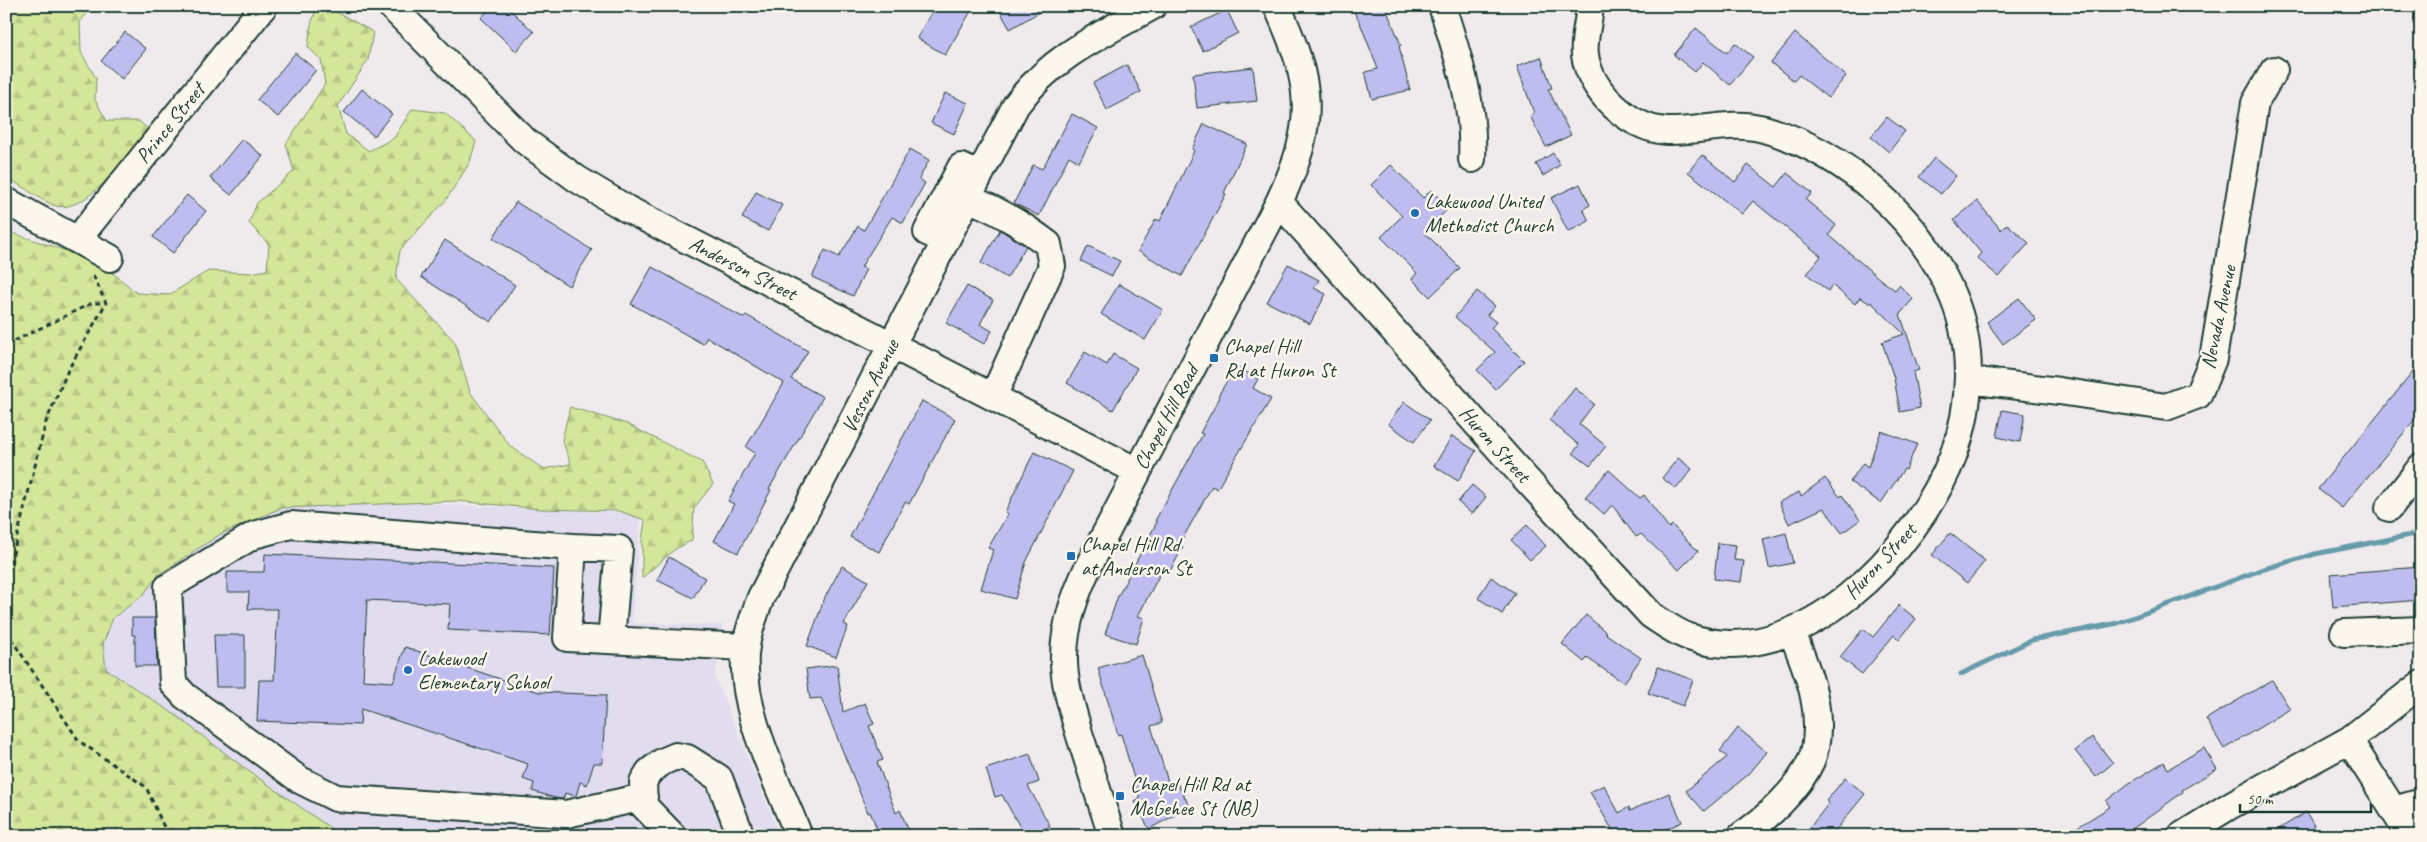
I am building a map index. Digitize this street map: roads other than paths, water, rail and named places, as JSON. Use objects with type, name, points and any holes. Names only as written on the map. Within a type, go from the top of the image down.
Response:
[{"type":"street","name":"Prince Street","points":[[77,240],[264,6]]},
{"type":"street","name":"Anderson Street","points":[[391,6],[478,96],[525,141],[570,174],[627,209],[757,274],[890,345],[1137,472]]},
{"type":"street","name":"Vesson Avenue","points":[[799,836],[760,738],[747,688],[746,647],[751,623],[761,598],[1010,114],[1029,87],[1044,72],[1072,52],[1153,6]]},
{"type":"street","name":"Chapel Hill Road","points":[[1112,836],[1067,689],[1064,655],[1068,620],[1076,593],[1291,177],[1302,144],[1307,95],[1298,56],[1276,6]]},
{"type":"street","points":[[1442,6],[1462,69],[1474,130],[1472,159]]},
{"type":"street","name":"Huron Street","points":[[1279,202],[1526,479],[1651,615],[1667,626],[1690,637],[1712,641],[1740,642],[1792,632],[1840,604],[1891,555],[1918,520],[1937,489],[1953,456],[1962,426],[1968,380],[1968,356],[1964,333],[1954,300],[1930,252],[1897,212],[1854,175],[1822,154],[1796,140],[1761,128],[1742,126],[1665,131],[1635,120],[1608,102],[1591,76],[1584,53],[1590,6]]},
{"type":"street","name":"Nevada Avenue","points":[[1968,380],[2166,407],[2198,395],[2213,359],[2255,103],[2274,70]]},
{"type":"street","points":[[945,240],[927,232],[961,167],[979,175]]},
{"type":"street","points":[[967,198],[982,203],[1027,228],[1048,244],[1052,266],[993,397]]},
{"type":"street","points":[[6,200],[110,258]]},
{"type":"street","points":[[2389,508],[2421,467]]},
{"type":"street","points":[[611,640],[619,549],[291,526],[254,535],[168,587],[173,682],[185,696],[300,780],[336,798],[566,814],[644,797]]},
{"type":"street","points":[[573,547],[567,638],[746,647]]},
{"type":"street","points":[[2344,633],[2421,630]]},
{"type":"street","points":[[1741,836],[1762,819],[1795,786],[1811,761],[1815,746],[1816,712],[1814,697],[1792,632]]},
{"type":"street","points":[[2182,836],[2231,805],[2349,740],[2421,684]]},
{"type":"street","points":[[2349,740],[2410,836]]},
{"type":"street","points":[[673,836],[644,806],[643,782],[649,772],[662,762],[676,756],[687,758],[719,778],[741,836]]},
{"type":"street","points":[[2394,810],[2416,804],[2421,806]]},
{"type":"waterway","points":[[1961,674],[2032,640],[2118,623],[2261,570],[2315,554],[2421,533]]},
{"type":"place","name":"Lakewood United Methodist Church","points":[[1415,213]]},
{"type":"place","name":"Chapel Hill Rd at Huron St","points":[[1214,358]]},
{"type":"place","name":"Chapel Hill Rd at Anderson St","points":[[1071,556]]},
{"type":"place","name":"Lakewood Elementary School","points":[[408,670]]},
{"type":"place","name":"Chapel Hill Rd at McGehee St (NB)","points":[[1120,796]]}]
